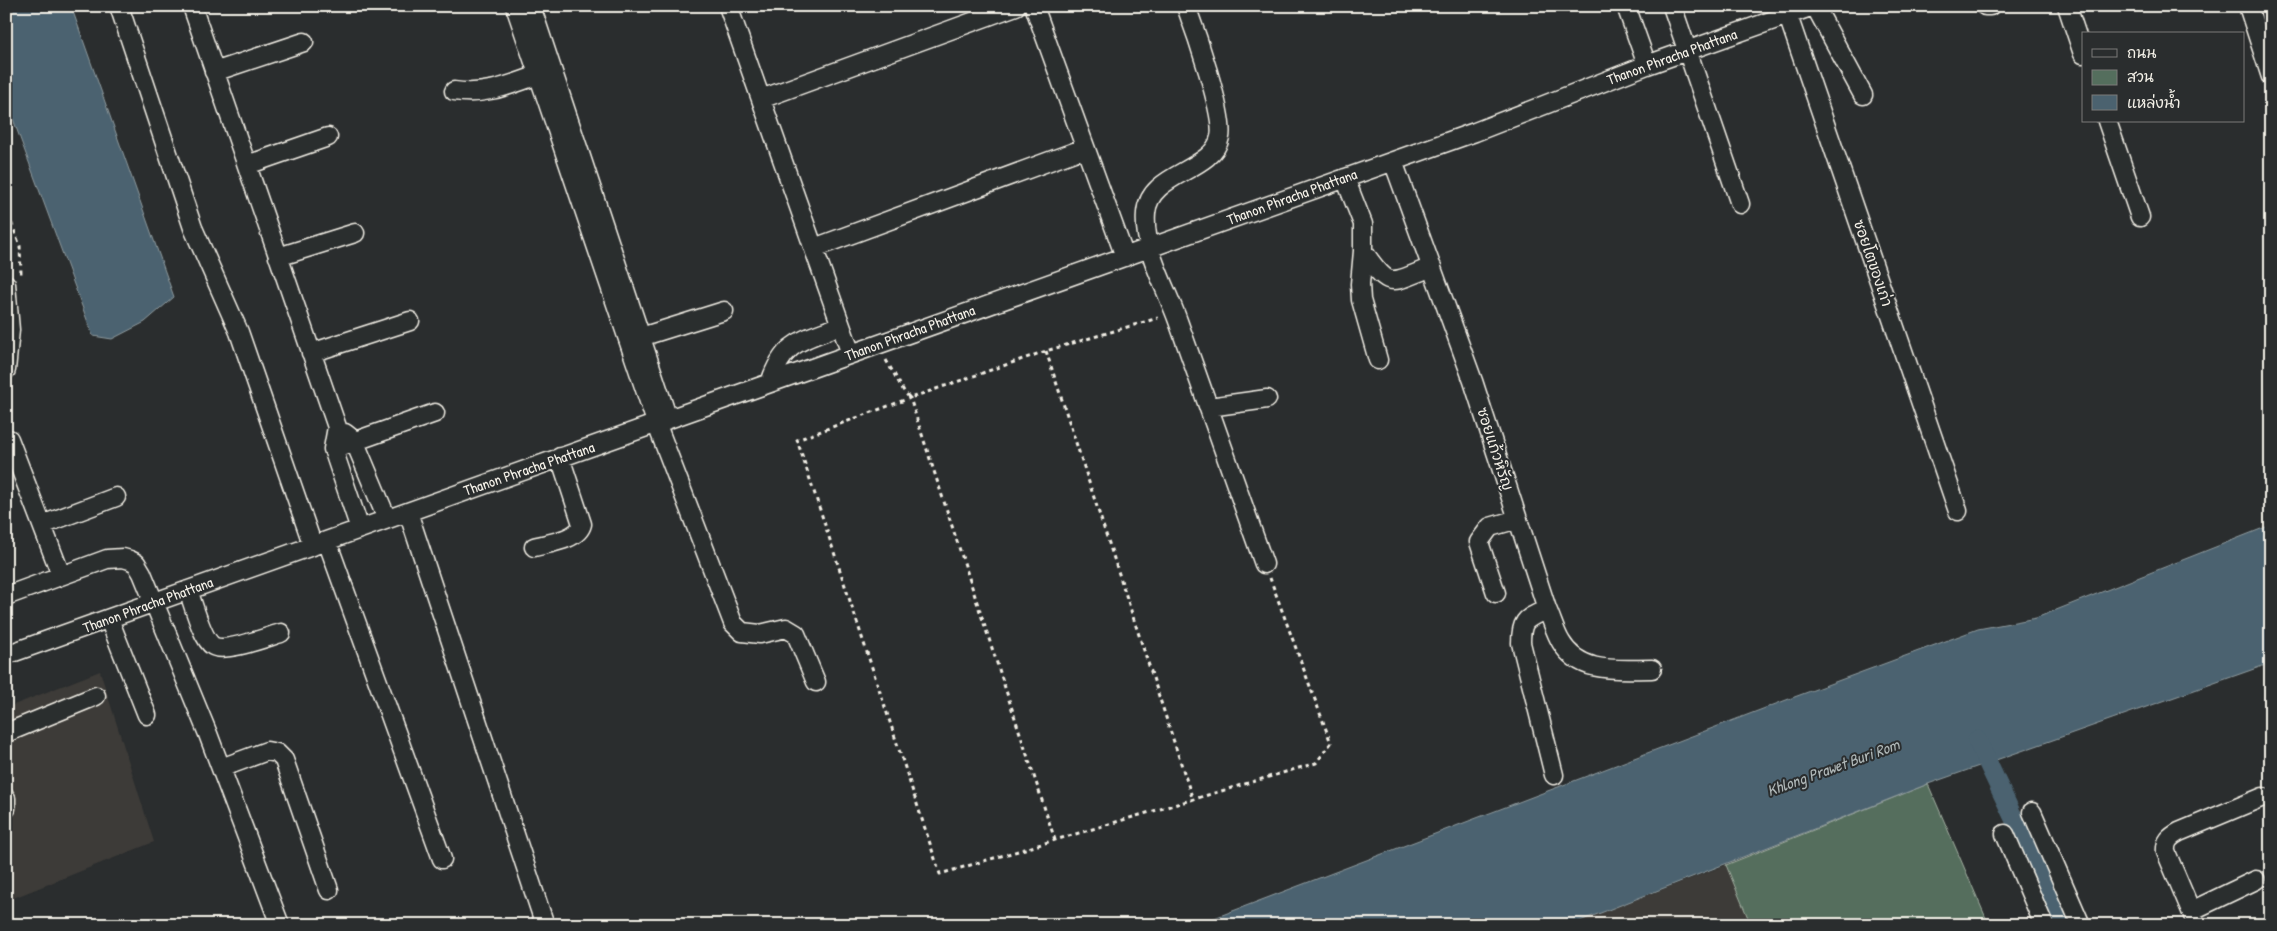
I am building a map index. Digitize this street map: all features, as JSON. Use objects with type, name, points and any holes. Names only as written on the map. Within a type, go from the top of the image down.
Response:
[{"type":"street","points":[[119,6],[193,228],[239,332],[442,859]]},
{"type":"street","points":[[192,6],[337,427],[333,448],[360,529]]},
{"type":"street","points":[[515,6],[733,623],[742,632],[760,634],[786,628],[796,634],[816,682]]},
{"type":"street","points":[[531,6],[641,337],[662,422]]},
{"type":"street","points":[[728,6],[850,354]]},
{"type":"street","points":[[761,100],[1016,6]]},
{"type":"street","points":[[1034,6],[1125,257]]},
{"type":"street","points":[[1186,6],[1220,116],[1220,138],[1210,156],[1166,182],[1149,199],[1146,213],[1150,248],[1176,314],[1264,564]]},
{"type":"street","points":[[1626,6],[1647,65]]},
{"type":"street","points":[[1672,6],[1740,204]]},
{"type":"street","points":[[1814,6],[1863,94]]},
{"type":"street","name":"Thanon Phracha Phattana","points":[[6,655],[1475,132],[1647,65],[1814,6]]},
{"type":"street","points":[[1985,6],[1990,6]]},
{"type":"street","points":[[2067,6],[2082,51]]},
{"type":"street","points":[[2248,6],[2271,77]]},
{"type":"street","name":"ซอยโตของเก่า","points":[[1788,16],[1958,511]]},
{"type":"street","points":[[214,72],[304,42]]},
{"type":"street","points":[[454,91],[468,93],[490,91],[538,75]]},
{"type":"street","points":[[2107,122],[2140,217]]},
{"type":"street","points":[[246,165],[328,137]]},
{"type":"street","points":[[814,248],[1085,148]]},
{"type":"street","name":"ซอยแก้วหิรัญ","points":[[1393,161],[1473,381],[1547,609],[1561,642],[1575,659],[1590,666],[1652,669]]},
{"type":"street","points":[[1345,178],[1363,224],[1361,300],[1378,360]]},
{"type":"street","points":[[278,258],[355,233]]},
{"type":"street","points":[[1363,251],[1386,280],[1395,281],[1432,267]]},
{"type":"street","points":[[6,370],[14,283]]},
{"type":"street","points":[[641,337],[724,310]]},
{"type":"street","points":[[311,353],[410,321]]},
{"type":"street","points":[[770,383],[782,354],[794,344],[840,326]]},
{"type":"street","points":[[1209,407],[1267,399]]},
{"type":"street","points":[[333,448],[435,413]]},
{"type":"street","points":[[337,427],[354,440],[387,520]]},
{"type":"street","points":[[7,434],[61,575]]},
{"type":"street","points":[[534,547],[574,535],[580,531],[582,524],[560,457]]},
{"type":"street","points":[[42,525],[116,497]]},
{"type":"street","points":[[408,512],[545,925]]},
{"type":"street","points":[[1496,594],[1479,542],[1490,527],[1518,519]]},
{"type":"street","points":[[6,596],[107,559],[123,558],[136,563],[155,602],[221,768],[280,925]]},
{"type":"street","points":[[188,590],[204,633],[212,646],[222,649],[281,633]]},
{"type":"street","points":[[1547,609],[1527,619],[1521,626],[1521,642],[1554,774]]},
{"type":"street","points":[[109,619],[147,714]]},
{"type":"street","points":[[6,733],[96,696]]},
{"type":"street","points":[[221,768],[267,750],[277,753],[284,760],[329,890]]},
{"type":"street","points":[[2256,880],[2194,918],[2166,852],[2166,844],[2171,837],[2180,832],[2263,797]]},
{"type":"street","points":[[6,798],[6,808]]},
{"type":"street","points":[[2032,812],[2081,925]]},
{"type":"street","points":[[2005,834],[2044,925]]},
{"type":"path","points":[[6,208],[20,246],[14,283]]},
{"type":"path","points":[[1176,314],[1046,351],[910,398],[797,440],[940,874],[1316,764],[1331,743],[1264,564]]},
{"type":"path","points":[[878,345],[905,393],[910,398],[1055,840]]},
{"type":"path","points":[[1046,351],[1193,800]]},
{"type":"shaded area","points":[[100,671],[154,842],[6,901],[6,708]]},
{"type":"shaded area","points":[[1726,865],[1751,925],[1570,925]]},
{"type":"green space","points":[[1928,784],[1989,925],[1751,925],[1726,865]]},
{"type":"water","points":[[6,6],[71,6],[174,297],[145,322],[112,339],[93,336],[6,100]]},
{"type":"water","name":"Khlong Prawet Buri Rom","points":[[2271,525],[2271,663],[1928,784],[1570,925],[1196,925],[1978,629],[2036,618]]},
{"type":"waterway","points":[[1977,740],[2064,925]]}]
